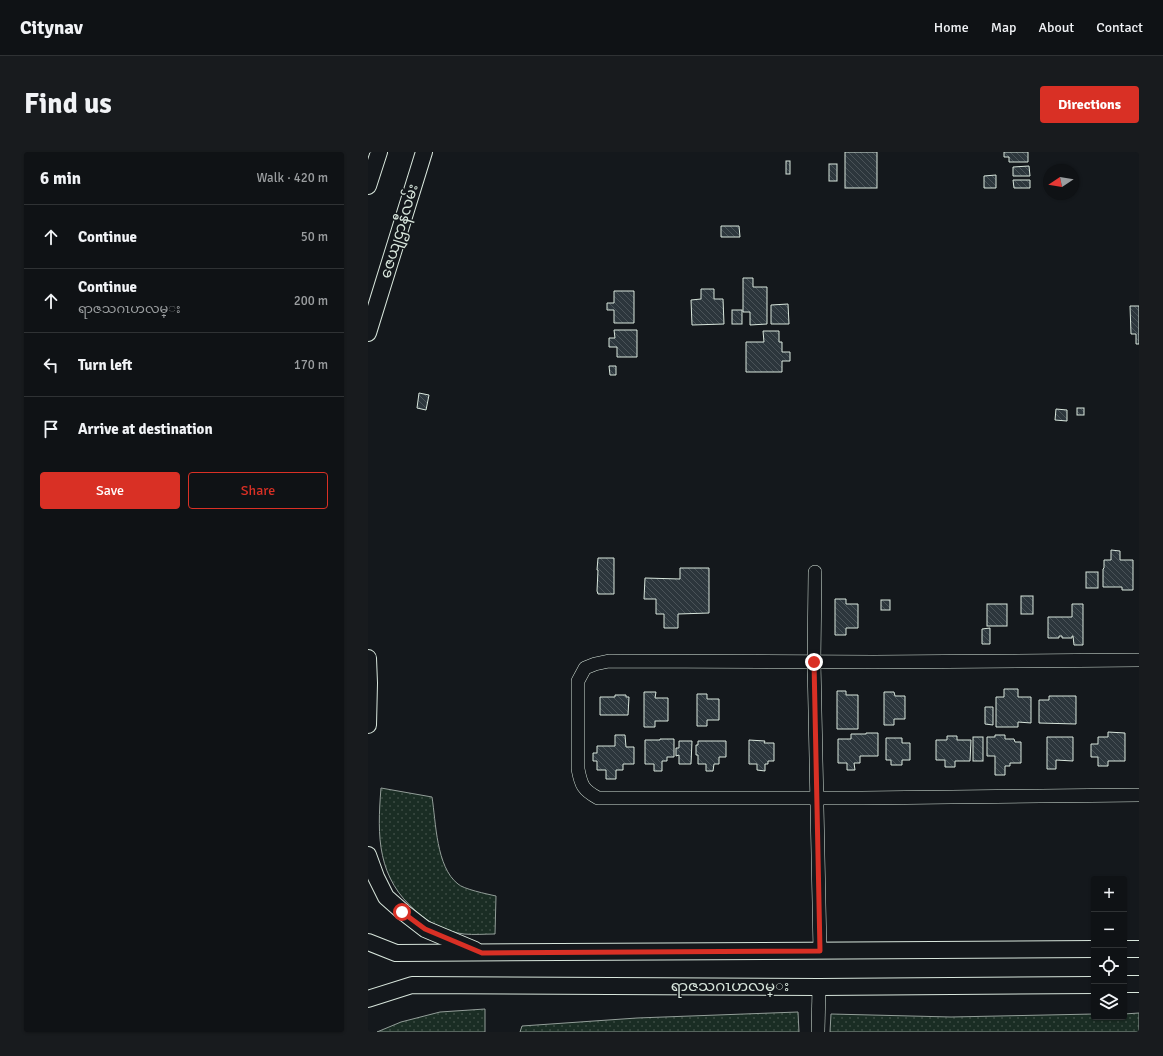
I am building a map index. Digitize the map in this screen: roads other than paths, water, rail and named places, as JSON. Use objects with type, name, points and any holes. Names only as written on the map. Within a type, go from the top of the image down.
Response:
[{"type":"main road","points":[[368,186],[379,152]]},
{"type":"main road","name":"ဇေယျဌာနီလမ်း","points":[[368,333],[424,152]]},
{"type":"main road","points":[[368,658],[368,725]]},
{"type":"main road","points":[[368,855],[376,877],[386,896],[402,912],[425,929],[482,953]]},
{"type":"main road","points":[[368,942],[396,953],[1091,949]]},
{"type":"main road","points":[[1127,949],[1139,949]]},
{"type":"main road","points":[[1127,984],[1139,984]]},
{"type":"main road","name":"ရာဇသဂၤဟလမ္း","points":[[368,999],[412,985],[818,987],[1091,985]]},
{"type":"street","points":[[815,572],[814,662],[820,951]]},
{"type":"street","points":[[1139,660],[814,662],[609,661],[595,664],[586,668],[578,681],[578,769],[581,783],[589,793],[598,798],[816,798],[1139,795]]},
{"type":"street","points":[[818,987],[818,1032]]}]
